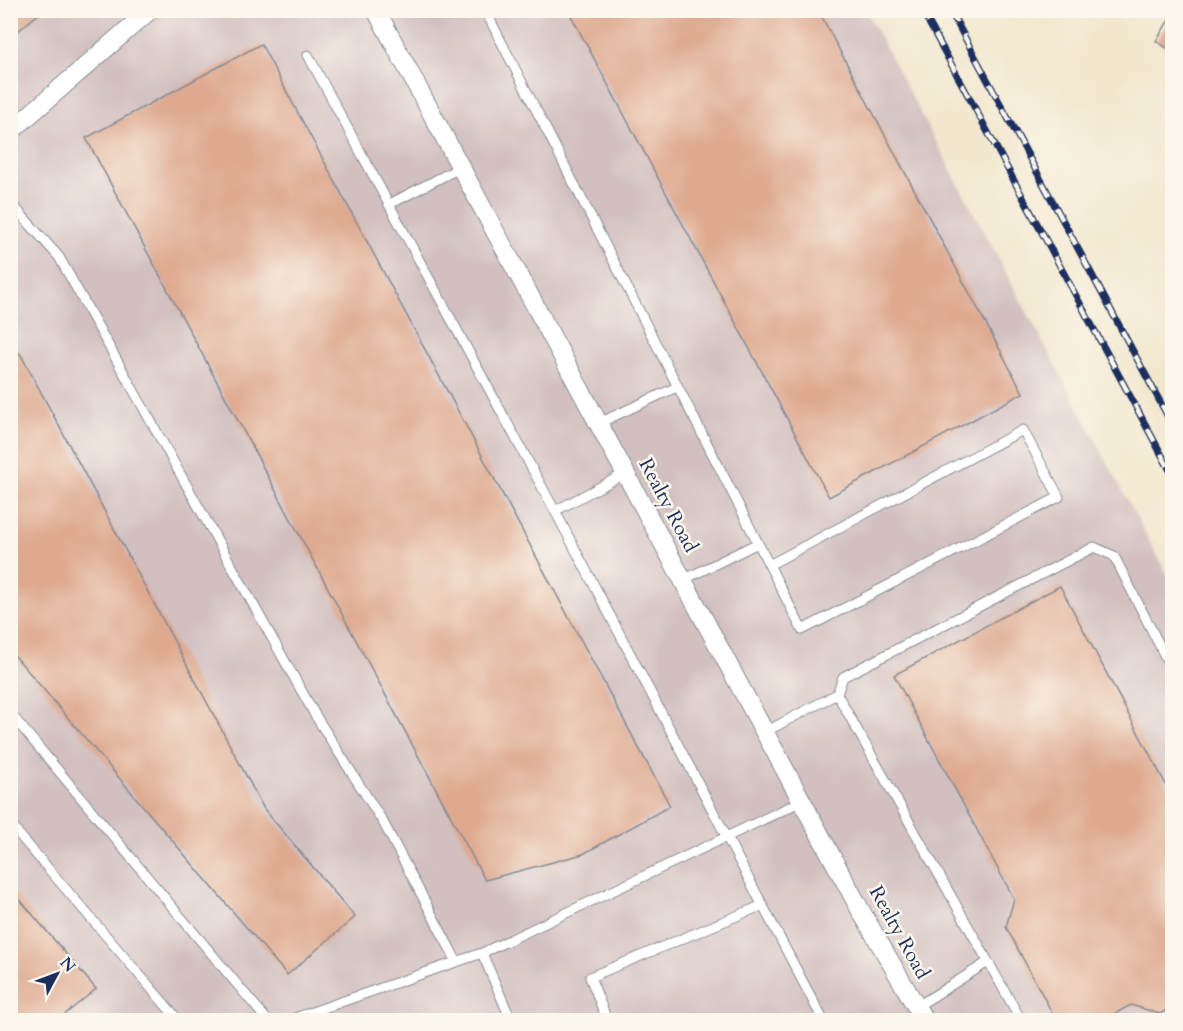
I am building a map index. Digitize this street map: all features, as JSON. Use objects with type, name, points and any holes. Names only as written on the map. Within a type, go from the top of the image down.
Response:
[{"type":"street","points":[[10,132],[150,10]]},
{"type":"street","name":"Realty Road","points":[[376,10],[862,913],[920,1014]]},
{"type":"lane","points":[[485,10],[802,630],[1059,496],[1023,430],[769,565]]},
{"type":"lane","points":[[308,55],[555,511],[823,1020]]},
{"type":"lane","points":[[390,204],[461,167]]},
{"type":"lane","points":[[10,202],[59,257],[315,716],[383,822],[457,962]]},
{"type":"lane","points":[[599,423],[677,387]]},
{"type":"lane","points":[[555,511],[626,473]]},
{"type":"lane","points":[[683,580],[758,543]]},
{"type":"lane","points":[[765,732],[837,694],[843,677],[1094,547],[1114,556],[1173,670]]},
{"type":"lane","points":[[837,694],[1021,1020]]},
{"type":"lane","points":[[10,713],[267,1020]]},
{"type":"lane","points":[[289,1020],[482,953],[802,801]]},
{"type":"lane","points":[[10,824],[176,1020]]},
{"type":"lane","points":[[607,1020],[590,977],[763,905]]},
{"type":"lane","points":[[482,953],[511,1020]]},
{"type":"lane","points":[[920,1014],[988,962]]},
{"type":"shaded area","points":[[10,11],[866,11],[1172,583],[1172,1020],[11,1020]]},
{"type":"building","points":[[10,10],[43,10],[10,38]]},
{"type":"building","points":[[568,10],[818,10],[1023,393],[829,497]]},
{"type":"building","points":[[1172,15],[1172,51],[1156,41]]},
{"type":"building","points":[[261,44],[670,806],[583,854],[485,880],[86,138]]},
{"type":"building","points":[[10,343],[21,355],[264,809],[355,917],[287,975],[10,650]]},
{"type":"building","points":[[1060,586],[1172,796],[1172,1007],[1160,1014],[1131,1005],[1102,1020],[1056,1020],[1006,927],[1014,899],[894,675]]},
{"type":"building","points":[[10,888],[96,989],[58,1020],[10,1020]]},
{"type":"railway","points":[[922,10],[1172,474]]},
{"type":"railway","points":[[950,10],[1172,424]]}]
